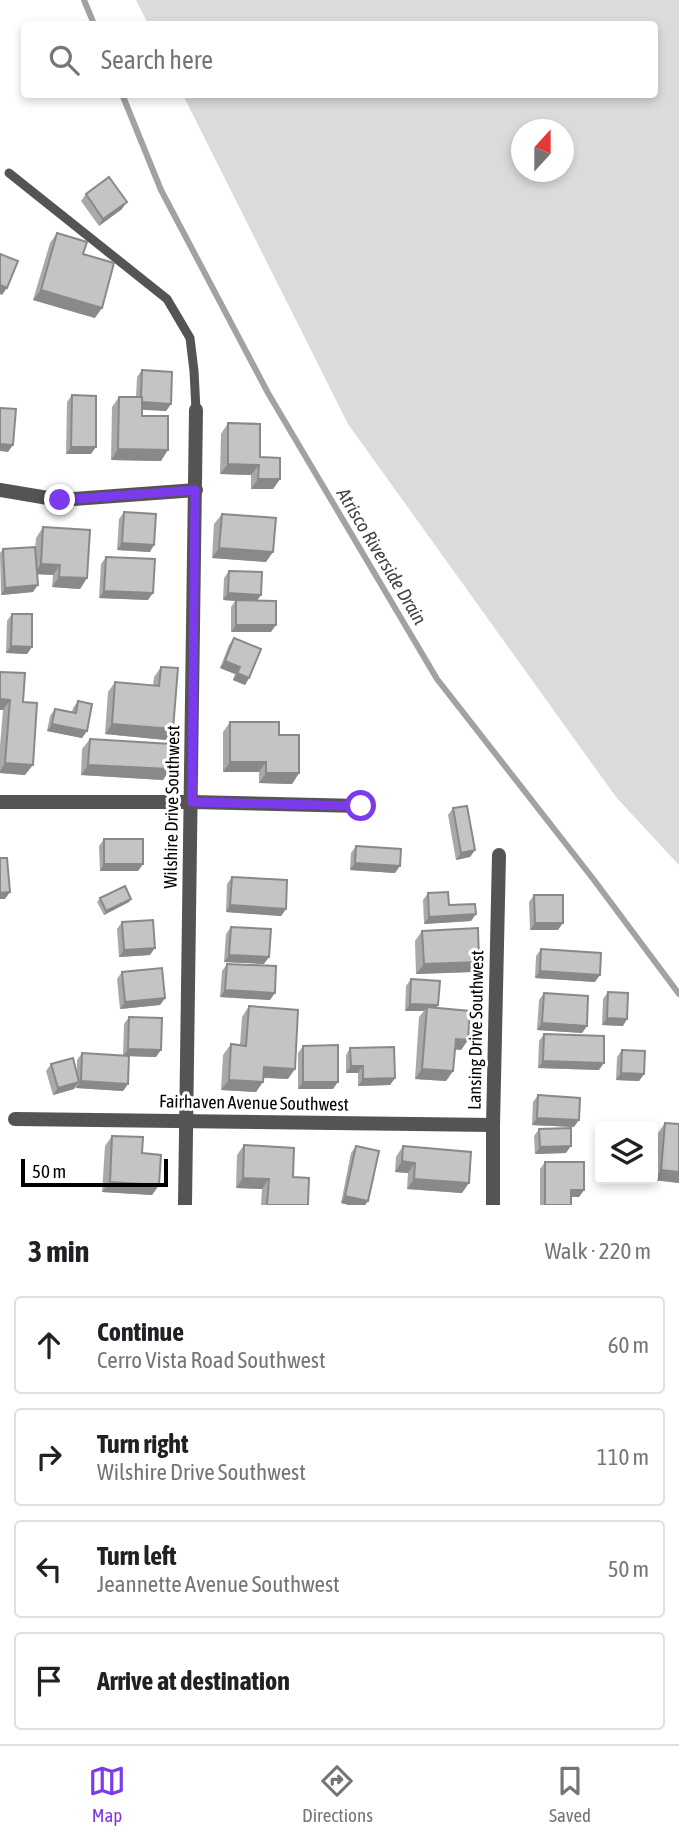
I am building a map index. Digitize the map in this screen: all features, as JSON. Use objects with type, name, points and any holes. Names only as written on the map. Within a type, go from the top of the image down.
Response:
[{"type":"street","name":"Wilshire Drive Southwest","points":[[185,1205],[196,410]]},
{"type":"street","points":[[0,490],[60,500],[195,490]]},
{"type":"street","points":[[0,802],[192,802],[361,806]]},
{"type":"street","name":"Lansing Drive Southwest","points":[[493,1205],[499,855]]},
{"type":"street","name":"Fairhaven Avenue Southwest","points":[[15,1119],[493,1125]]},
{"type":"lane","points":[[9,173],[167,299],[190,338],[196,410]]},
{"type":"shaded area","points":[[136,0],[679,0],[679,865],[616,797],[348,424],[185,98],[658,98],[658,21],[146,21]]},
{"type":"building","points":[[109,177],[127,202],[103,219],[86,194]]},
{"type":"building","points":[[57,233],[87,242],[83,254],[114,263],[102,308],[41,290]]},
{"type":"building","points":[[0,254],[18,261],[7,288],[0,285]]},
{"type":"building","points":[[142,370],[172,372],[171,404],[142,402]]},
{"type":"building","points":[[72,395],[96,396],[96,447],[71,447]]},
{"type":"building","points":[[119,397],[142,397],[142,416],[168,416],[168,450],[118,449]]},
{"type":"building","points":[[0,408],[16,409],[13,445],[0,444]]},
{"type":"building","points":[[228,423],[260,424],[260,457],[280,458],[280,479],[258,479],[259,465],[228,464]]},
{"type":"building","points":[[124,512],[156,514],[154,545],[122,543]]},
{"type":"building","points":[[222,514],[276,518],[273,552],[219,548]]},
{"type":"building","points":[[43,527],[90,530],[87,578],[59,577],[60,565],[41,564]]},
{"type":"building","points":[[35,547],[38,585],[5,588],[3,549]]},
{"type":"building","points":[[106,557],[155,559],[153,593],[104,591]]},
{"type":"building","points":[[229,571],[262,572],[261,595],[228,593]]},
{"type":"building","points":[[236,600],[276,601],[276,625],[236,625]]},
{"type":"building","points":[[12,614],[32,614],[32,647],[11,646]]},
{"type":"building","points":[[234,638],[261,649],[249,678],[237,673],[240,667],[225,661]]},
{"type":"building","points":[[161,667],[178,668],[173,729],[112,724],[115,682],[159,686]]},
{"type":"building","points":[[0,672],[25,673],[23,702],[37,703],[33,765],[5,763],[10,700],[0,699]]},
{"type":"building","points":[[78,701],[92,704],[87,731],[52,724],[55,709],[76,713]]},
{"type":"building","points":[[230,722],[279,722],[279,735],[299,735],[299,773],[266,773],[266,762],[230,762]]},
{"type":"building","points":[[90,739],[171,744],[170,769],[88,765]]},
{"type":"building","points":[[467,806],[475,850],[461,853],[453,808]]},
{"type":"building","points":[[104,839],[143,839],[143,864],[104,864]]},
{"type":"building","points":[[356,846],[401,849],[400,866],[355,863]]},
{"type":"building","points":[[0,858],[7,858],[10,892],[0,893]]},
{"type":"building","points":[[232,877],[287,880],[286,909],[230,905]]},
{"type":"building","points":[[125,886],[131,899],[106,911],[100,898]]},
{"type":"building","points":[[448,892],[449,905],[475,904],[476,914],[429,917],[428,893]]},
{"type":"building","points":[[534,895],[563,895],[563,923],[535,923]]},
{"type":"building","points":[[153,920],[155,948],[124,950],[122,922]]},
{"type":"building","points":[[231,927],[271,929],[269,957],[229,955]]},
{"type":"building","points":[[478,928],[479,962],[424,964],[422,931]]},
{"type":"building","points":[[541,949],[601,953],[600,975],[540,971]]},
{"type":"building","points":[[227,964],[276,966],[275,993],[225,990]]},
{"type":"building","points":[[162,968],[165,998],[125,1002],[122,972]]},
{"type":"building","points":[[411,979],[440,981],[438,1005],[410,1004]]},
{"type":"building","points":[[608,992],[628,993],[627,1019],[607,1018]]},
{"type":"building","points":[[544,993],[588,996],[587,1026],[542,1023]]},
{"type":"building","points":[[249,1006],[298,1010],[295,1069],[264,1067],[263,1082],[229,1080],[231,1044],[246,1046]]},
{"type":"building","points":[[427,1007],[470,1011],[468,1040],[456,1039],[453,1071],[422,1069]]},
{"type":"building","points":[[129,1017],[162,1018],[161,1050],[128,1049]]},
{"type":"building","points":[[544,1034],[604,1036],[604,1063],[543,1061]]},
{"type":"building","points":[[338,1045],[338,1082],[303,1082],[303,1046]]},
{"type":"building","points":[[394,1047],[395,1078],[363,1079],[363,1066],[351,1066],[350,1048]]},
{"type":"building","points":[[622,1050],[645,1051],[644,1074],[621,1073]]},
{"type":"building","points":[[82,1053],[129,1056],[128,1084],[81,1081]]},
{"type":"building","points":[[73,1058],[79,1082],[58,1088],[51,1064]]},
{"type":"building","points":[[538,1095],[580,1098],[579,1120],[537,1118]]},
{"type":"building","points":[[665,1123],[679,1124],[679,1172],[661,1170]]},
{"type":"building","points":[[571,1128],[571,1146],[540,1147],[539,1129]]},
{"type":"building","points":[[112,1136],[143,1137],[142,1153],[161,1155],[159,1185],[110,1182]]},
{"type":"building","points":[[244,1145],[294,1148],[293,1177],[309,1178],[308,1205],[267,1205],[269,1179],[243,1178]]},
{"type":"building","points":[[356,1146],[379,1151],[368,1201],[345,1196]]},
{"type":"building","points":[[403,1146],[471,1152],[469,1183],[414,1179],[415,1163],[402,1161]]},
{"type":"building","points":[[545,1162],[584,1162],[584,1190],[571,1190],[571,1205],[545,1205]]},
{"type":"waterway","name":"Atrisco Riverside Drain","points":[[84,0],[93,21]]},
{"type":"waterway","name":"Atrisco Riverside Drain","points":[[124,98],[161,190],[268,393],[437,679],[679,994]]},
{"type":"route","points":[[60,500],[195,490],[192,802],[361,806]]}]
